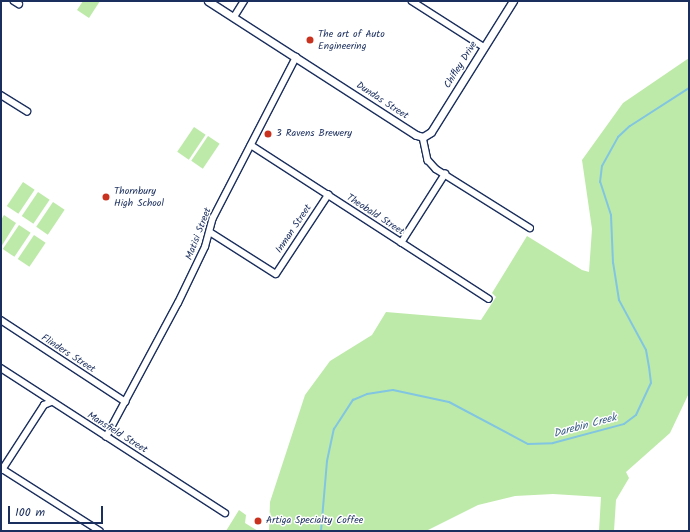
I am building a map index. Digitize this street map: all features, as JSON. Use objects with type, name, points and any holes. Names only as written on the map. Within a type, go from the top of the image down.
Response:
[{"type":"street","name":"Dundas Street","points":[[208,1],[416,135],[423,137]]},
{"type":"street","points":[[234,17],[244,1]]},
{"type":"street","points":[[412,1],[484,47]]},
{"type":"street","name":"Chifley Drive","points":[[423,137],[431,132],[513,1]]},
{"type":"street","name":"Matisi Street","points":[[106,437],[187,286],[210,232],[213,218],[296,57]]},
{"type":"street","points":[[1,95],[26,111]]},
{"type":"street","points":[[423,137],[428,160],[445,174],[530,228]]},
{"type":"street","name":"Theobald Street","points":[[250,145],[489,299]]},
{"type":"street","points":[[401,243],[445,174]]},
{"type":"street","name":"Inman Street","points":[[210,232],[276,274],[328,195]]},
{"type":"street","name":"Flinders Street","points":[[1,320],[126,402]]},
{"type":"street","name":"Mansfield Street","points":[[1,368],[43,394],[51,402],[225,513]]},
{"type":"street","points":[[51,402],[44,405],[2,469],[100,531]]},
{"type":"green space","points":[[83,1],[100,1],[89,18],[77,10]]},
{"type":"green space","points":[[689,58],[689,393],[670,433],[626,472],[629,478],[616,500],[614,531],[599,531],[601,497],[553,494],[515,496],[478,505],[426,531],[269,531],[270,502],[305,395],[330,361],[372,335],[386,312],[481,320],[496,297],[492,293],[527,236],[582,270],[589,272],[592,229],[582,160],[623,103]]},
{"type":"green space","points":[[194,127],[206,135],[189,160],[177,152]]},
{"type":"green space","points":[[208,136],[220,144],[203,169],[191,161]]},
{"type":"green space","points":[[23,182],[35,190],[18,214],[7,206]]},
{"type":"green space","points":[[38,192],[50,200],[33,224],[22,216]]},
{"type":"green space","points":[[53,202],[65,210],[48,235],[36,227]]},
{"type":"green space","points":[[4,215],[16,223],[1,247],[1,220]]},
{"type":"green space","points":[[19,225],[31,233],[14,257],[3,249]]},
{"type":"green space","points":[[34,235],[46,243],[29,267],[18,259]]},
{"type":"green space","points":[[239,510],[246,515],[245,523],[258,531],[226,531]]},
{"type":"waterway","name":"Darebin Creek","points":[[321,531],[327,461],[334,429],[353,400],[367,394],[393,390],[449,402],[528,444],[553,443],[624,424],[636,415],[651,383],[649,367],[646,350],[619,300],[613,263],[611,215],[600,182],[602,166],[618,137],[630,126],[689,88]]},
{"type":"place","name":"The art of Auto Engineering","points":[[310,40]]},
{"type":"place","name":"3 Ravens Brewery","points":[[268,134]]},
{"type":"place","name":"Thornbury High School","points":[[106,197]]},
{"type":"place","name":"Artiga Specialty Coffee","points":[[258,521]]}]
